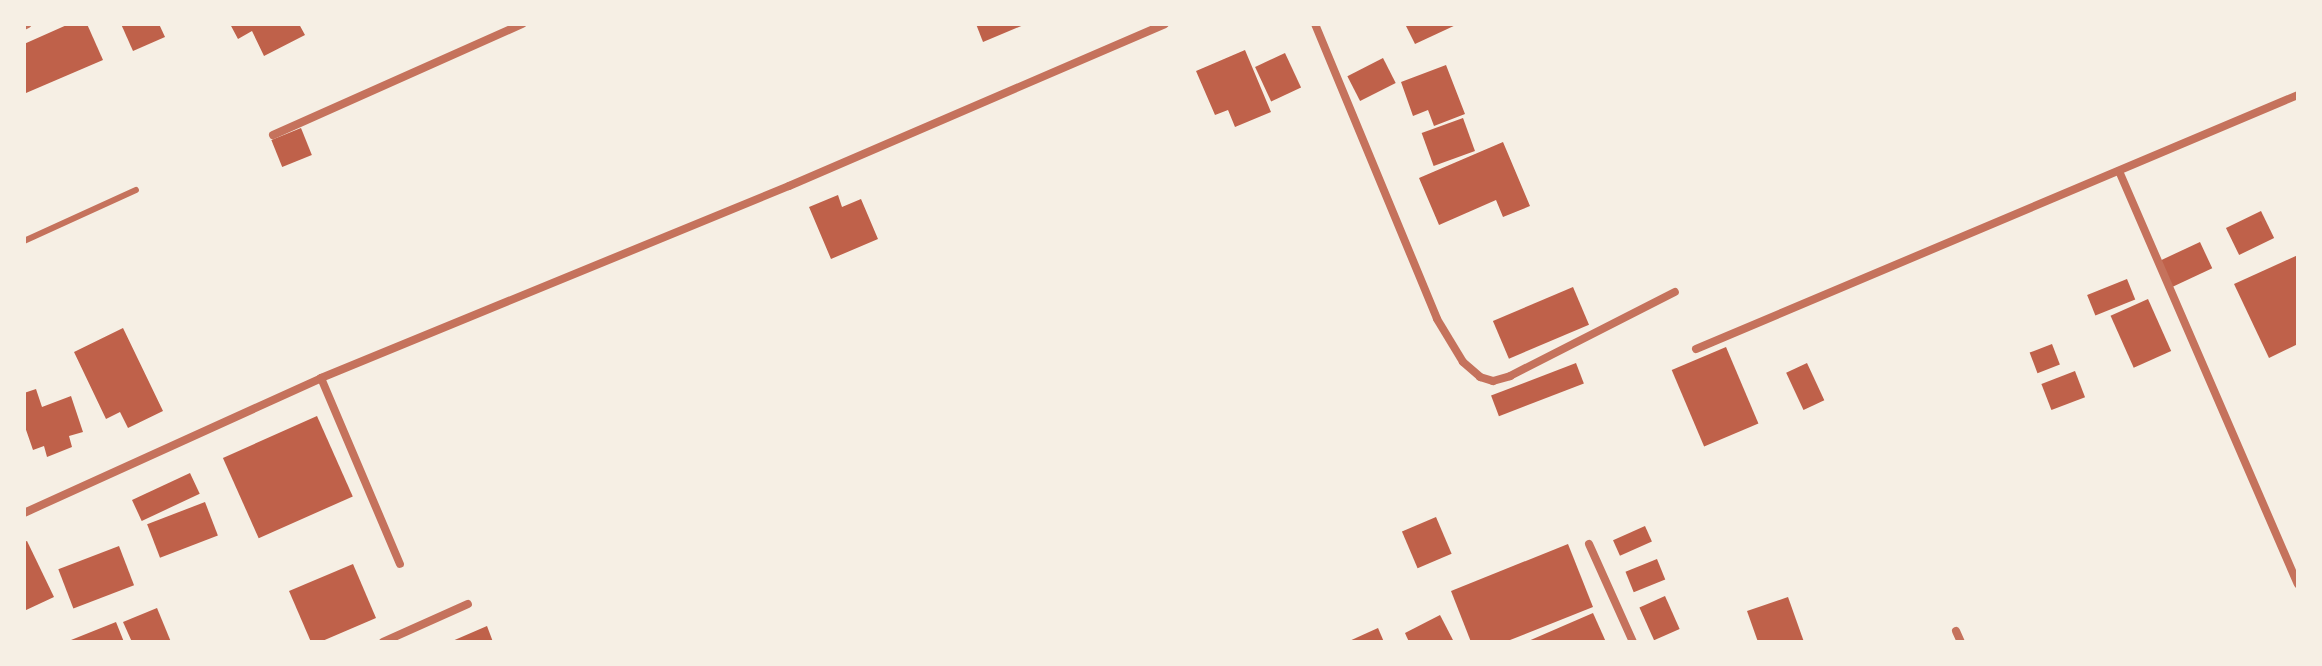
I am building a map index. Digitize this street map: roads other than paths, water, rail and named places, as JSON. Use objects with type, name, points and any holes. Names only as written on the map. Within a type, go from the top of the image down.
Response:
[{"type":"street","points":[[273,135],[522,24]]},
{"type":"street","points":[[24,513],[321,378],[789,186],[1165,24]]},
{"type":"street","points":[[1315,24],[1437,319],[1463,362],[1480,377],[1493,381],[1510,376],[1675,292]]},
{"type":"street","points":[[1696,349],[2298,95]]},
{"type":"street","points":[[2119,171],[2298,584]]},
{"type":"street","points":[[321,378],[400,564]]},
{"type":"street","points":[[1589,544],[1633,642]]},
{"type":"street","points":[[383,642],[468,604]]},
{"type":"street","points":[[1956,631],[1961,642]]},
{"type":"lane","points":[[24,241],[136,190]]}]
